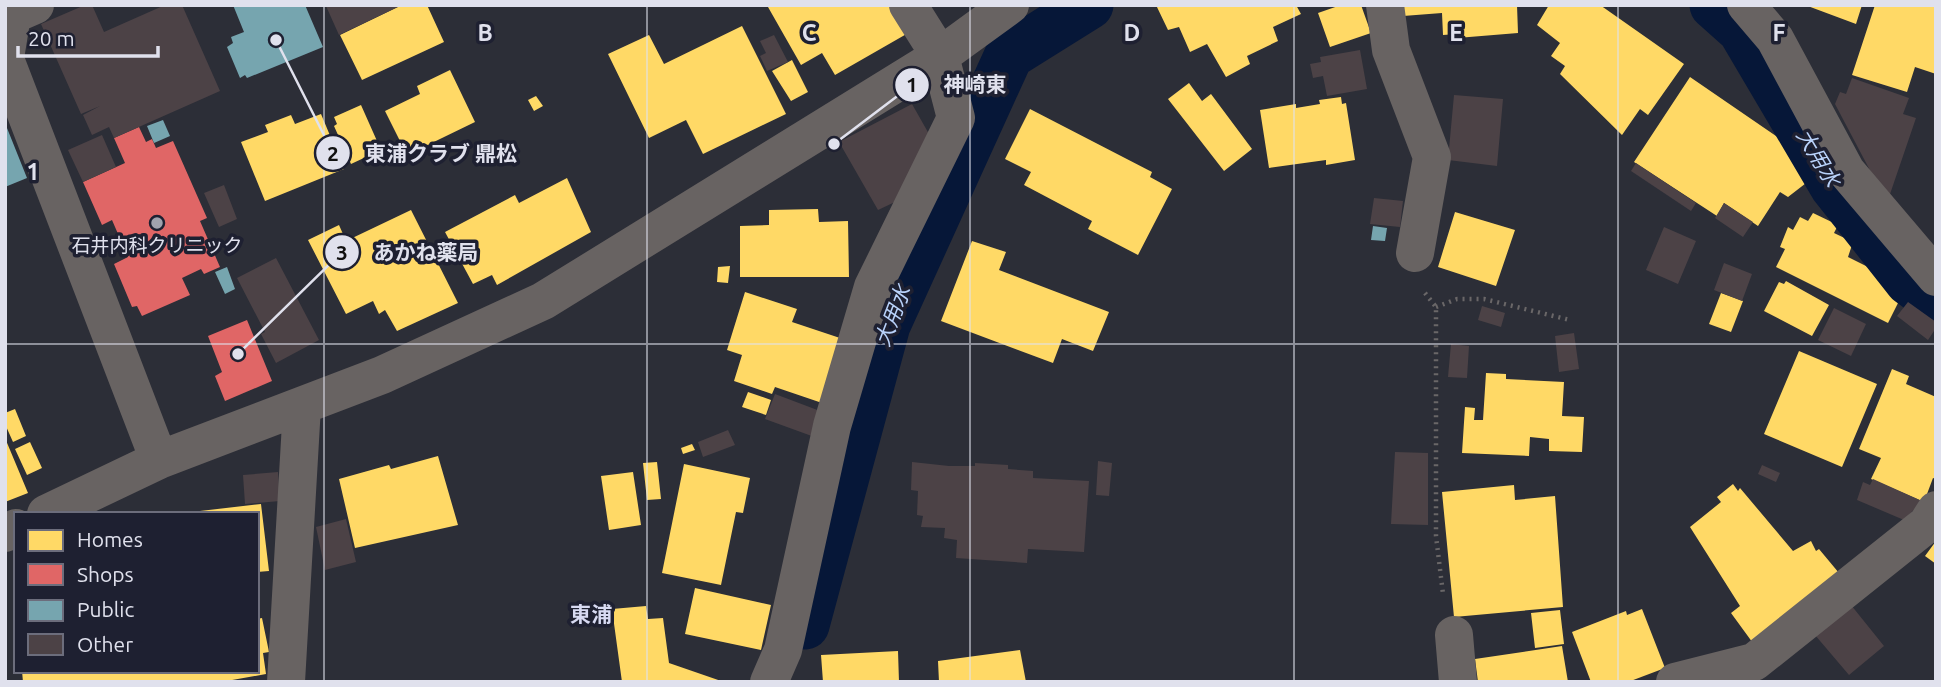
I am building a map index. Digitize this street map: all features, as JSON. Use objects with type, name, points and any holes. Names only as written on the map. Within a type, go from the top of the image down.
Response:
[{"type":"street","points":[[35,5],[12,15],[5,58],[159,460]]},
{"type":"street","points":[[769,682],[783,650],[832,426],[873,287],[956,118],[940,56],[908,5]]},
{"type":"street","points":[[1385,5],[1391,50],[1432,157],[1415,253]]},
{"type":"street","points":[[1746,5],[1774,39],[1846,171],[1936,277]]},
{"type":"street","points":[[50,512],[159,460],[382,375],[543,301],[940,56],[1004,8]]},
{"type":"street","points":[[286,682],[302,406]]},
{"type":"street","points":[[1675,682],[1756,672],[1927,524],[1936,510]]},
{"type":"street","points":[[1454,635],[1458,682]]},
{"type":"path","points":[[1415,253],[1417,283],[1437,307],[1436,536],[1445,609],[1454,635]]},
{"type":"path","points":[[1437,307],[1457,299],[1484,299],[1570,320]]},
{"type":"building: Homes","points":[[402,5],[427,5],[444,42],[362,80],[340,35]]},
{"type":"building: Homes","points":[[894,5],[910,32],[835,75],[822,53],[801,65],[768,7]]},
{"type":"building: Homes","points":[[1156,5],[1296,5],[1301,14],[1273,27],[1278,41],[1247,56],[1250,64],[1226,77],[1207,44],[1190,52],[1179,27],[1168,30]]},
{"type":"building: Homes","points":[[1341,5],[1361,5],[1371,33],[1330,47],[1318,13]]},
{"type":"building: Homes","points":[[1403,5],[1517,5],[1518,33],[1457,38],[1457,34],[1443,35],[1442,13],[1403,16]]},
{"type":"building: Homes","points":[[1549,5],[1600,5],[1684,64],[1648,115],[1640,109],[1622,135],[1560,74],[1565,66],[1551,56],[1560,43],[1537,25]]},
{"type":"building: Homes","points":[[1805,5],[1862,5],[1856,24]]},
{"type":"building: Homes","points":[[1875,5],[1936,5],[1936,74],[1915,67],[1907,92],[1852,75]]},
{"type":"building: Homes","points":[[742,26],[786,114],[703,154],[686,120],[649,138],[608,54],[649,35],[664,64]]},
{"type":"building: Homes","points":[[792,60],[808,92],[791,101],[772,71]]},
{"type":"building: Homes","points":[[450,70],[475,122],[407,155],[385,111],[420,94],[417,86]]},
{"type":"building: Homes","points":[[1690,77],[1795,149],[1810,180],[1788,197],[1780,192],[1758,226],[1724,203],[1717,216],[1634,162]]},
{"type":"building: Homes","points":[[1189,83],[1202,101],[1211,94],[1252,149],[1224,171],[1168,99]]},
{"type":"building: Homes","points":[[536,96],[543,106],[534,111],[528,100]]},
{"type":"building: Homes","points":[[1341,97],[1342,104],[1346,103],[1355,160],[1326,165],[1326,160],[1269,168],[1260,110],[1296,104],[1296,108],[1320,104],[1319,100]]},
{"type":"building: Homes","points":[[361,105],[381,150],[351,164],[334,126],[337,124],[334,117]]},
{"type":"building: Homes","points":[[1030,109],[1152,172],[1150,177],[1172,189],[1138,255],[1088,229],[1092,221],[1024,185],[1031,172],[1005,159]]},
{"type":"building: Homes","points":[[321,114],[344,169],[265,201],[241,142],[268,132],[265,125],[291,115],[295,124]]},
{"type":"building: Homes","points":[[567,178],[591,232],[497,285],[492,275],[473,284],[445,232],[515,195],[519,203]]},
{"type":"building: Homes","points":[[818,209],[819,222],[848,221],[849,277],[740,277],[740,226],[769,225],[769,210]]},
{"type":"building: Homes","points":[[411,210],[458,303],[397,331],[385,310],[379,314],[373,301],[346,314],[308,240],[339,225],[346,241]]},
{"type":"building: Homes","points":[[1455,212],[1515,230],[1496,286],[1438,267]]},
{"type":"building: Homes","points":[[1813,213],[1838,225],[1834,233],[1853,242],[1848,257],[1892,279],[1889,285],[1903,293],[1888,323],[1776,267],[1785,249],[1780,247],[1788,227],[1793,230],[1800,217],[1808,221]]},
{"type":"building: Homes","points":[[972,241],[1006,252],[999,270],[1109,312],[1093,351],[1062,339],[1053,363],[941,321]]},
{"type":"building: Homes","points":[[730,266],[728,283],[717,282],[718,267]]},
{"type":"building: Homes","points":[[1786,281],[1829,305],[1812,336],[1764,311],[1779,282],[1784,284]]},
{"type":"building: Homes","points":[[745,292],[797,309],[792,322],[846,340],[825,404],[775,387],[772,394],[734,381],[742,355],[727,350]]},
{"type":"building: Homes","points":[[1721,293],[1743,301],[1731,332],[1709,324]]},
{"type":"building: Homes","points":[[1799,351],[1877,384],[1842,467],[1764,434]]},
{"type":"building: Homes","points":[[1892,369],[1909,376],[1906,384],[1936,397],[1936,479],[1933,478],[1924,502],[1871,479],[1881,458],[1859,449]]},
{"type":"building: Homes","points":[[1486,373],[1506,374],[1506,379],[1564,382],[1562,416],[1584,417],[1582,452],[1549,451],[1549,439],[1530,437],[1529,456],[1462,453],[1465,407],[1475,408],[1474,420],[1483,420]]},
{"type":"building: Homes","points":[[748,392],[771,400],[766,415],[742,407]]},
{"type":"building: Homes","points":[[15,409],[26,436],[13,442],[5,424],[5,413]]},
{"type":"building: Homes","points":[[5,438],[28,493],[5,502]]},
{"type":"building: Homes","points":[[30,442],[42,468],[27,475],[15,449]]},
{"type":"building: Homes","points":[[692,444],[695,450],[683,454],[681,448]]},
{"type":"building: Homes","points":[[438,456],[458,525],[355,548],[339,479],[389,465],[391,469]]},
{"type":"building: Homes","points":[[657,462],[661,499],[647,500],[643,463]]},
{"type":"building: Homes","points":[[684,464],[750,478],[743,513],[736,512],[721,585],[662,573]]},
{"type":"building: Homes","points":[[633,472],[641,525],[609,530],[601,476]]},
{"type":"building: Homes","points":[[1733,484],[1738,491],[1740,488],[1793,551],[1811,541],[1816,551],[1819,549],[1839,573],[1758,650],[1731,613],[1740,606],[1690,527],[1721,502],[1717,497]]},
{"type":"building: Homes","points":[[1514,485],[1515,500],[1555,496],[1563,607],[1454,617],[1442,492]]},
{"type":"building: Homes","points":[[261,504],[269,571],[259,572],[259,512],[200,511]]},
{"type":"building: Homes","points":[[1936,541],[1936,564],[1925,556]]},
{"type":"building: Homes","points":[[695,588],[771,605],[761,650],[685,634]]},
{"type":"building: Homes","points":[[646,606],[648,619],[663,618],[669,663],[724,682],[622,682],[612,609]]},
{"type":"building: Homes","points":[[1642,609],[1665,668],[1628,682],[1591,682],[1572,632],[1626,611],[1627,615]]},
{"type":"building: Homes","points":[[1560,610],[1564,644],[1535,648],[1531,613]]},
{"type":"building: Homes","points":[[262,618],[269,652],[263,653],[266,674],[221,682],[23,682],[22,673],[259,673],[259,619]]},
{"type":"building: Homes","points":[[1562,646],[1568,682],[1478,682],[1475,659]]},
{"type":"building: Homes","points":[[1020,650],[1026,682],[939,682],[938,661]]},
{"type":"building: Homes","points":[[898,651],[899,682],[823,682],[821,655]]},
{"type":"building: Shops","name":"石井内科クリニック","points":[[139,127],[146,142],[152,139],[156,148],[173,141],[207,218],[200,221],[220,267],[204,274],[201,269],[182,278],[190,295],[142,316],[137,306],[132,307],[114,264],[128,257],[112,220],[102,225],[83,182],[125,163],[114,138]]},
{"type":"building: Shops","points":[[247,320],[272,381],[225,401],[215,376],[222,372],[208,336]]},
{"type":"building: Public","points":[[233,5],[305,5],[323,47],[247,78],[245,75],[240,78],[227,47],[233,43],[231,37],[244,32]]},
{"type":"building: Public","points":[[163,120],[170,136],[154,143],[147,126]]},
{"type":"building: Public","points":[[5,123],[27,178],[5,187]]},
{"type":"building: Public","points":[[1373,226],[1387,228],[1385,241],[1371,240]]},
{"type":"building: Public","points":[[227,267],[235,289],[225,294],[215,272]]},
{"type":"building: Other","points":[[85,5],[92,5],[104,32],[165,5],[182,5],[220,91],[114,138],[109,127],[92,135],[83,115],[100,106],[81,114],[41,24]]},
{"type":"building: Other","points":[[402,5],[339,35],[326,6]]},
{"type":"building: Other","points":[[774,35],[788,62],[767,71],[760,56],[766,53],[760,41]]},
{"type":"building: Other","points":[[1360,50],[1367,89],[1327,96],[1323,76],[1313,78],[1310,64],[1321,62],[1320,57]]},
{"type":"building: Other","points":[[1852,78],[1909,98],[1903,114],[1916,118],[1889,197],[1883,195],[1835,104],[1840,92],[1846,94]]},
{"type":"building: Other","points":[[1454,95],[1503,99],[1497,166],[1448,160]]},
{"type":"building: Other","points":[[912,104],[929,134],[897,201],[878,210],[839,142]]},
{"type":"building: Other","points":[[102,135],[116,167],[83,182],[68,150]]},
{"type":"building: Other","points":[[1636,163],[1696,203],[1691,211],[1631,171]]},
{"type":"building: Other","points":[[224,185],[237,219],[219,227],[204,193]]},
{"type":"building: Other","points":[[1374,198],[1403,201],[1400,227],[1370,224]]},
{"type":"building: Other","points":[[1724,203],[1753,222],[1743,237],[1715,218]]},
{"type":"building: Other","points":[[1664,227],[1696,241],[1678,284],[1646,270]]},
{"type":"building: Other","points":[[276,258],[319,340],[276,363],[261,334],[265,332],[237,278]]},
{"type":"building: Other","points":[[1724,263],[1752,274],[1742,301],[1714,290]]},
{"type":"building: Other","points":[[1908,302],[1936,322],[1936,328],[1928,340],[1897,316]]},
{"type":"building: Other","points":[[1482,306],[1505,313],[1501,327],[1478,320]]},
{"type":"building: Other","points":[[1834,308],[1866,324],[1851,356],[1818,340]]},
{"type":"building: Other","points":[[1574,333],[1579,369],[1559,372],[1555,336]]},
{"type":"building: Other","points":[[1451,344],[1469,346],[1467,378],[1448,377]]},
{"type":"building: Other","points":[[775,394],[828,414],[820,439],[765,419]]},
{"type":"building: Other","points":[[728,430],[735,445],[703,457],[698,442]]},
{"type":"building: Other","points":[[1395,452],[1428,453],[1428,525],[1391,524]]},
{"type":"building: Other","points":[[1098,461],[1112,463],[1109,496],[1096,495]]},
{"type":"building: Other","points":[[912,462],[949,466],[975,466],[975,463],[1008,465],[1008,469],[1033,471],[1033,478],[1089,481],[1084,552],[1028,549],[1027,563],[956,558],[957,540],[944,538],[945,528],[921,527],[923,516],[917,515],[918,491],[911,490]]},
{"type":"building: Other","points":[[1762,465],[1780,473],[1776,482],[1758,474]]},
{"type":"building: Other","points":[[278,472],[280,501],[245,504],[243,475]]},
{"type":"building: Other","points":[[1873,479],[1922,501],[1904,520],[1857,500],[1863,482],[1870,485]]},
{"type":"building: Other","points":[[346,519],[356,562],[325,570],[316,527]]},
{"type":"building: Other","points":[[1851,605],[1884,646],[1849,675],[1815,635]]},
{"type":"waterway","name":"大用水","points":[[805,625],[886,325],[1009,55],[1089,5]]},
{"type":"waterway","name":"大用水","points":[[1714,5],[1742,30],[1834,186],[1909,281],[1936,301]]},
{"type":"place","name":"東浦クラブ 鼎松","points":[[276,40]]},
{"type":"place","name":"神崎東","points":[[834,144]]},
{"type":"place","name":"石井内科クリニック","points":[[157,223]]},
{"type":"place","name":"あかね薬局","points":[[238,354]]},
{"type":"district","name":"東浦","points":[[591,615]]}]
